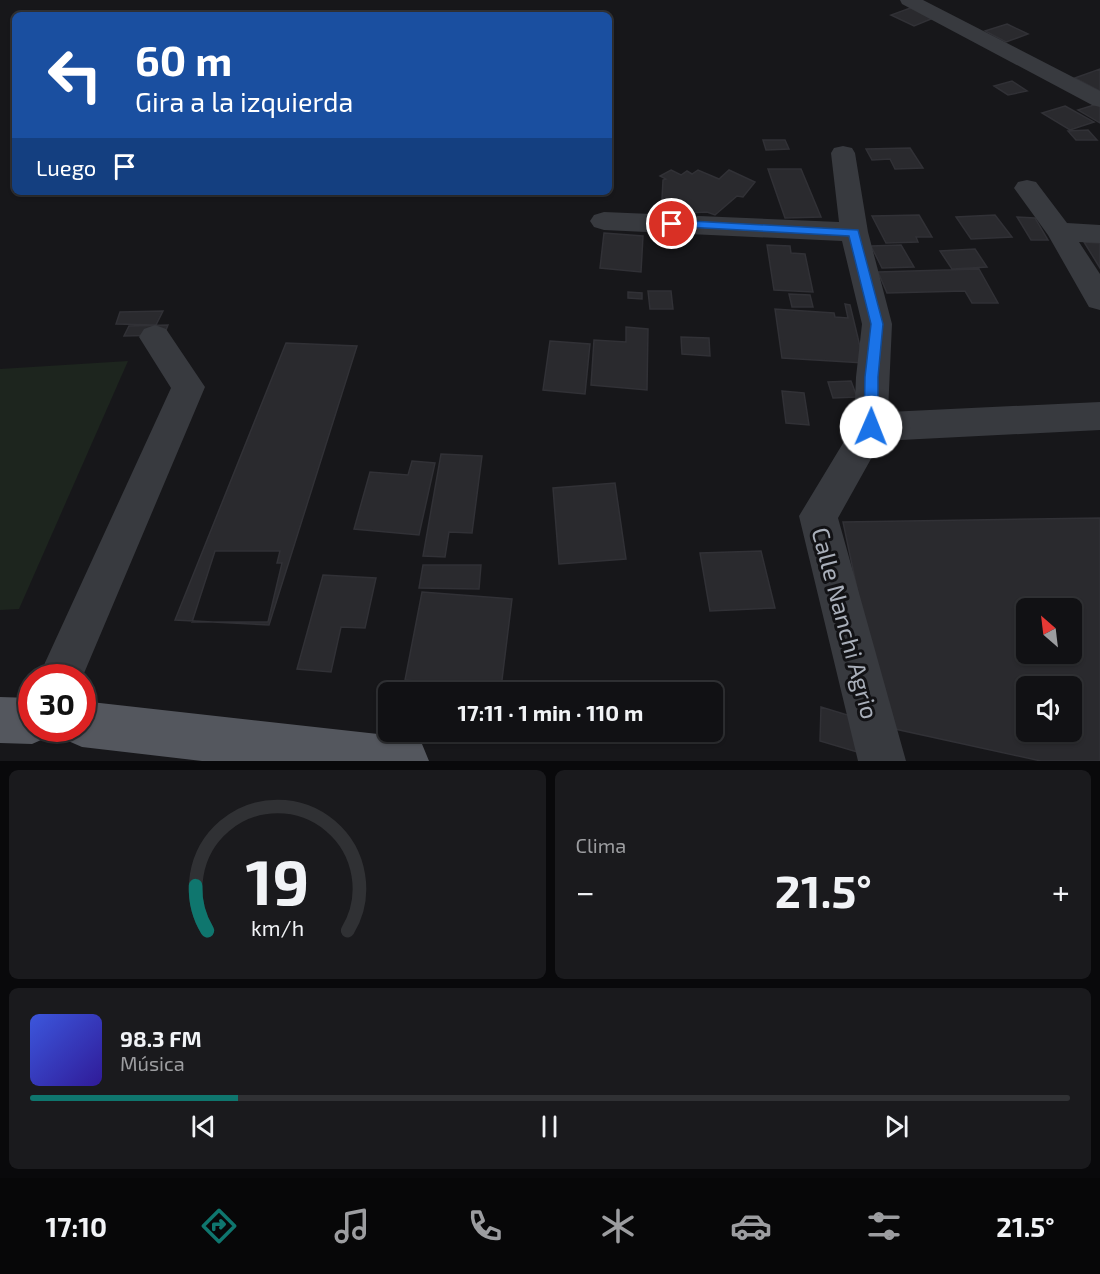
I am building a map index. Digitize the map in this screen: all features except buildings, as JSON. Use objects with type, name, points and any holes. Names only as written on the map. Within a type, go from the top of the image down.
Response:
[{"type":"main road","points":[[0,720],[18,721]]},
{"type":"main road","points":[[96,726],[405,761]]},
{"type":"street","points":[[909,0],[1100,100]]},
{"type":"street","points":[[843,153],[854,232],[877,324],[872,377],[871,427],[1100,416]]},
{"type":"street","points":[[1028,188],[1059,231],[1100,299]]},
{"type":"street","points":[[604,221],[854,232]]},
{"type":"street","points":[[1059,231],[1100,234]]},
{"type":"street","points":[[66,664],[188,387],[155,337]]},
{"type":"street","name":"Calle Nanchi Agrio","points":[[871,427],[818,516],[882,761]]},
{"type":"shaded area","points":[[128,361],[19,609],[0,610],[0,369]]},
{"type":"route","points":[[672,224],[854,232],[877,324],[872,377],[871,427]]}]
